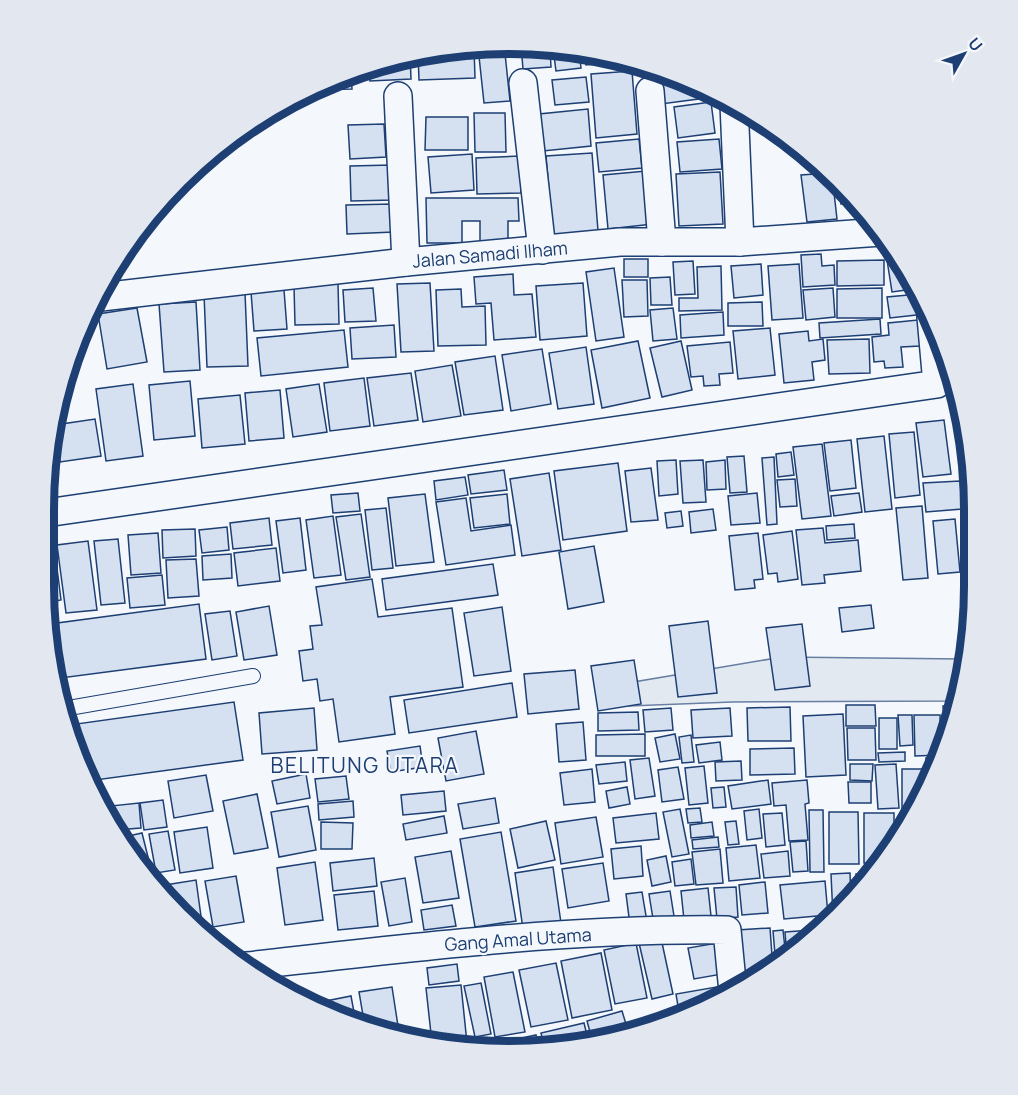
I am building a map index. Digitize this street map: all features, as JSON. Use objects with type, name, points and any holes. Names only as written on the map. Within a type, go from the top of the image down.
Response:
[{"type":"street","points":[[523,83],[542,250]]},
{"type":"street","points":[[650,91],[662,242]]},
{"type":"street","points":[[398,96],[406,262]]},
{"type":"street","points":[[734,114],[740,242]]},
{"type":"street","name":"Jalan Samadi Ilham","points":[[107,296],[406,262],[620,242],[740,242],[871,233]]},
{"type":"street","points":[[54,512],[946,383]]},
{"type":"street","name":"Gang Amal Utama","points":[[257,965],[440,944],[663,929],[727,930],[732,982]]},
{"type":"lane","points":[[71,708],[253,676]]},
{"type":"shaded area","points":[[782,657],[958,659],[949,701],[732,702],[603,707],[604,687]]},
{"type":"building","points":[[505,54],[510,101],[484,103],[479,55]]},
{"type":"building","points":[[522,54],[550,56],[551,67],[523,69]]},
{"type":"building","points":[[474,55],[475,78],[419,80],[418,63]]},
{"type":"building","points":[[554,57],[580,60],[581,68],[556,71]]},
{"type":"building","points":[[585,61],[600,63],[586,65]]},
{"type":"building","points":[[410,65],[411,79],[370,81],[370,76]]},
{"type":"building","points":[[632,71],[637,134],[596,138],[591,74]]},
{"type":"building","points":[[586,77],[589,102],[555,105],[552,80]]},
{"type":"building","points":[[657,79],[704,98],[661,104]]},
{"type":"building","points":[[352,82],[352,89],[334,89]]},
{"type":"building","points":[[711,102],[715,133],[678,138],[674,107]]},
{"type":"building","points":[[588,109],[591,146],[543,151],[539,114]]},
{"type":"building","points":[[474,113],[505,113],[506,152],[475,152]]},
{"type":"building","points":[[426,117],[468,117],[468,150],[425,150]]},
{"type":"building","points":[[384,124],[386,157],[350,159],[348,125]]},
{"type":"building","points":[[639,139],[642,168],[599,172],[596,143]]},
{"type":"building","points":[[719,139],[722,169],[680,172],[677,142]]},
{"type":"building","points":[[592,153],[598,231],[553,235],[546,156]]},
{"type":"building","points":[[472,154],[474,190],[431,193],[428,157]]},
{"type":"building","points":[[520,156],[521,193],[477,194],[476,158]]},
{"type":"building","points":[[392,165],[394,200],[351,201],[350,166]]},
{"type":"building","points":[[646,171],[653,224],[608,229],[603,175]]},
{"type":"building","points":[[720,172],[723,224],[679,226],[676,174]]},
{"type":"building","points":[[817,174],[834,190],[837,219],[807,222],[801,175]]},
{"type":"building","points":[[426,198],[518,198],[519,221],[508,221],[508,245],[480,245],[480,221],[462,221],[462,243],[427,243]]},
{"type":"building","points":[[393,204],[394,232],[347,234],[346,205]]},
{"type":"building","points":[[821,254],[822,266],[834,265],[835,285],[803,287],[801,255]]},
{"type":"building","points":[[624,259],[648,259],[648,277],[624,277]]},
{"type":"building","points":[[884,260],[884,285],[837,286],[837,261]]},
{"type":"building","points":[[887,260],[889,260],[907,290],[892,292]]},
{"type":"building","points":[[693,261],[695,294],[675,295],[673,262]]},
{"type":"building","points":[[761,264],[763,295],[734,298],[731,266]]},
{"type":"building","points":[[799,264],[803,318],[772,320],[768,266]]},
{"type":"building","points":[[721,266],[722,310],[679,311],[679,298],[698,298],[697,267]]},
{"type":"building","points":[[614,268],[624,337],[596,341],[586,272]]},
{"type":"building","points":[[513,274],[514,295],[532,294],[536,337],[494,340],[491,303],[476,304],[474,277]]},
{"type":"building","points":[[670,277],[672,305],[651,305],[650,278]]},
{"type":"building","points":[[622,280],[647,280],[648,316],[624,317]]},
{"type":"building","points":[[430,283],[434,351],[401,352],[397,284]]},
{"type":"building","points":[[583,283],[587,336],[540,340],[536,286]]},
{"type":"building","points":[[338,284],[339,324],[295,325],[294,286]]},
{"type":"building","points":[[373,288],[376,321],[345,322],[343,290]]},
{"type":"building","points":[[833,288],[835,317],[806,320],[803,290]]},
{"type":"building","points":[[882,288],[882,318],[837,318],[837,289]]},
{"type":"building","points":[[461,289],[462,307],[485,306],[486,345],[438,346],[436,290]]},
{"type":"building","points":[[284,290],[287,329],[254,331],[251,292]]},
{"type":"building","points":[[245,293],[248,366],[207,367],[204,294]]},
{"type":"building","points":[[910,295],[920,315],[890,318],[887,297]]},
{"type":"building","points":[[196,302],[200,370],[164,372],[159,304]]},
{"type":"building","points":[[762,302],[763,326],[728,326],[728,303]]},
{"type":"building","points":[[137,308],[147,362],[107,369],[98,314]]},
{"type":"building","points":[[673,308],[677,339],[653,341],[650,310]]},
{"type":"building","points":[[723,312],[724,335],[681,338],[680,315]]},
{"type":"building","points":[[880,319],[881,334],[820,338],[819,323]]},
{"type":"building","points":[[918,320],[920,346],[901,347],[903,367],[885,368],[884,361],[874,362],[872,337],[889,335],[888,323]]},
{"type":"building","points":[[394,325],[396,357],[352,359],[350,328]]},
{"type":"building","points":[[770,328],[775,375],[738,379],[733,331]]},
{"type":"building","points":[[344,330],[348,367],[261,376],[257,338]]},
{"type":"building","points":[[808,331],[809,341],[823,339],[825,360],[812,362],[814,380],[784,383],[779,334]]},
{"type":"building","points":[[869,339],[870,373],[829,374],[827,340]]},
{"type":"building","points":[[638,341],[650,398],[602,408],[591,350]]},
{"type":"building","points":[[681,341],[692,390],[662,397],[650,348]]},
{"type":"building","points":[[730,342],[733,373],[719,374],[720,385],[704,386],[703,376],[691,377],[687,346]]},
{"type":"building","points":[[586,347],[594,404],[558,409],[549,353]]},
{"type":"building","points":[[542,349],[551,404],[511,411],[502,355]]},
{"type":"building","points":[[495,356],[503,410],[464,415],[455,362]]},
{"type":"building","points":[[452,365],[461,416],[423,422],[415,371]]},
{"type":"building","points":[[411,373],[418,420],[374,426],[367,378]]},
{"type":"building","points":[[364,378],[370,426],[330,431],[324,383]]},
{"type":"building","points":[[190,381],[195,436],[154,440],[149,385]]},
{"type":"building","points":[[133,384],[143,456],[106,461],[96,389]]},
{"type":"building","points":[[319,384],[327,432],[293,437],[286,389]]},
{"type":"building","points":[[280,390],[284,438],[249,441],[245,393]]},
{"type":"building","points":[[240,395],[245,444],[202,448],[198,399]]},
{"type":"building","points":[[95,419],[101,456],[60,462],[58,449],[62,424]]},
{"type":"building","points":[[944,420],[951,474],[923,477],[916,423]]},
{"type":"building","points":[[914,432],[920,495],[895,498],[889,434]]},
{"type":"building","points":[[884,436],[892,509],[865,512],[857,439]]},
{"type":"building","points":[[851,440],[856,488],[830,491],[824,443]]},
{"type":"building","points":[[822,444],[831,516],[802,519],[793,447]]},
{"type":"building","points":[[791,452],[794,475],[778,477],[776,454]]},
{"type":"building","points":[[744,456],[747,492],[730,493],[727,457]]},
{"type":"building","points":[[774,457],[777,524],[767,525],[762,458]]},
{"type":"building","points":[[676,460],[678,494],[659,496],[657,461]]},
{"type":"building","points":[[703,460],[706,502],[683,503],[680,461]]},
{"type":"building","points":[[725,460],[726,489],[707,490],[706,462]]},
{"type":"building","points":[[618,463],[627,531],[563,540],[554,471]]},
{"type":"building","points":[[651,468],[658,520],[631,522],[625,471]]},
{"type":"building","points":[[504,470],[507,490],[471,494],[468,475]]},
{"type":"building","points":[[549,473],[561,550],[522,556],[510,479]]},
{"type":"building","points":[[465,477],[468,495],[436,500],[434,481]]},
{"type":"building","points":[[795,479],[797,506],[780,507],[777,480]]},
{"type":"building","points":[[960,481],[962,509],[926,512],[923,483]]},
{"type":"building","points":[[358,493],[360,511],[333,513],[331,495]]},
{"type":"building","points":[[757,493],[760,523],[731,525],[728,496]]},
{"type":"building","points":[[859,493],[862,512],[834,516],[831,496]]},
{"type":"building","points":[[425,494],[434,562],[396,566],[388,498]]},
{"type":"building","points":[[507,494],[510,524],[474,528],[470,498]]},
{"type":"building","points":[[466,498],[471,531],[511,525],[515,555],[446,565],[436,502]]},
{"type":"building","points":[[922,506],[928,578],[903,580],[896,508]]},
{"type":"building","points":[[386,508],[393,568],[372,570],[365,510]]},
{"type":"building","points":[[713,509],[716,530],[691,533],[689,512]]},
{"type":"building","points":[[681,511],[683,526],[667,528],[665,513]]},
{"type":"building","points":[[361,514],[370,577],[346,580],[336,517]]},
{"type":"building","points":[[333,516],[341,575],[314,578],[306,520]]},
{"type":"building","points":[[269,518],[272,545],[233,549],[230,523]]},
{"type":"building","points":[[300,518],[306,570],[283,573],[276,521]]},
{"type":"building","points":[[955,519],[960,572],[938,574],[933,521]]},
{"type":"building","points":[[854,524],[855,538],[827,540],[826,526]]},
{"type":"building","points":[[227,527],[229,550],[202,553],[199,530]]},
{"type":"building","points":[[823,528],[825,543],[858,540],[861,571],[824,575],[825,583],[802,585],[796,530]]},
{"type":"building","points":[[195,529],[196,556],[163,558],[162,530]]},
{"type":"building","points":[[792,531],[798,579],[778,582],[777,573],[768,574],[763,535]]},
{"type":"building","points":[[158,533],[161,573],[131,575],[128,535]]},
{"type":"building","points":[[758,533],[763,579],[754,580],[755,588],[735,590],[729,536]]},
{"type":"building","points":[[118,539],[125,603],[101,605],[94,541]]},
{"type":"building","points":[[88,541],[97,610],[66,613],[57,545]]},
{"type":"building","points":[[594,546],[604,602],[568,609],[559,552]]},
{"type":"building","points":[[276,548],[280,581],[238,586],[234,553]]},
{"type":"building","points":[[54,552],[61,600],[55,601],[54,586]]},
{"type":"building","points":[[231,554],[232,578],[203,580],[202,556]]},
{"type":"building","points":[[196,559],[199,596],[168,598],[166,560]]},
{"type":"building","points":[[493,564],[498,595],[386,610],[382,579]]},
{"type":"building","points":[[162,575],[165,605],[130,608],[127,578]]},
{"type":"building","points":[[372,579],[378,617],[452,608],[463,687],[390,697],[395,734],[339,742],[333,699],[320,701],[317,679],[303,681],[299,651],[313,649],[310,626],[322,625],[316,587]]},
{"type":"building","points":[[199,604],[206,659],[64,678],[56,623]]},
{"type":"building","points":[[871,605],[874,628],[842,632],[839,608]]},
{"type":"building","points":[[269,606],[277,655],[244,660],[236,612]]},
{"type":"building","points":[[502,607],[511,671],[474,676],[464,613]]},
{"type":"building","points":[[230,611],[237,656],[212,660],[205,614]]},
{"type":"building","points":[[708,621],[717,693],[678,697],[669,626]]},
{"type":"building","points":[[802,624],[810,686],[775,690],[766,628]]},
{"type":"building","points":[[634,660],[641,704],[598,711],[591,666]]},
{"type":"building","points":[[575,670],[579,709],[528,714],[524,674]]},
{"type":"building","points":[[512,683],[517,717],[409,733],[404,700]]},
{"type":"building","points":[[234,702],[243,760],[98,780],[76,724]]},
{"type":"building","points":[[846,705],[875,705],[876,726],[846,726]]},
{"type":"building","points":[[943,706],[947,706],[944,719]]},
{"type":"building","points":[[790,707],[791,741],[748,741],[747,708]]},
{"type":"building","points":[[314,708],[317,750],[262,754],[259,713]]},
{"type":"building","points":[[671,708],[673,730],[645,732],[643,710]]},
{"type":"building","points":[[730,708],[732,736],[693,738],[691,710]]},
{"type":"building","points":[[638,712],[639,730],[598,731],[598,713]]},
{"type":"building","points":[[843,714],[846,775],[806,777],[803,716]]},
{"type":"building","points":[[898,715],[912,715],[913,745],[900,746]]},
{"type":"building","points":[[914,715],[940,715],[940,731],[931,755],[915,756]]},
{"type":"building","points":[[879,718],[897,718],[897,749],[879,749]]},
{"type":"building","points":[[583,722],[586,760],[559,762],[556,724]]},
{"type":"building","points":[[847,728],[875,728],[876,760],[848,760]]},
{"type":"building","points":[[476,731],[484,774],[446,781],[438,738]]},
{"type":"building","points":[[645,734],[645,756],[596,756],[596,735]]},
{"type":"building","points":[[675,734],[680,759],[660,762],[655,738]]},
{"type":"building","points":[[691,735],[694,762],[682,763],[679,737]]},
{"type":"building","points":[[720,742],[722,760],[699,763],[696,745]]},
{"type":"building","points":[[420,746],[423,767],[391,772],[387,751]]},
{"type":"building","points":[[794,748],[795,774],[750,775],[750,749]]},
{"type":"building","points":[[905,752],[905,761],[879,762],[878,753]]},
{"type":"building","points":[[649,758],[655,796],[635,799],[630,760]]},
{"type":"building","points":[[741,761],[742,780],[716,781],[715,762]]},
{"type":"building","points":[[625,762],[627,781],[599,784],[596,765]]},
{"type":"building","points":[[850,764],[873,764],[872,781],[850,780]]},
{"type":"building","points":[[896,764],[899,808],[878,809],[875,765]]},
{"type":"building","points":[[704,766],[708,803],[689,805],[685,768]]},
{"type":"building","points":[[678,767],[684,799],[662,802],[658,770]]},
{"type":"building","points":[[592,769],[595,802],[564,805],[560,773]]},
{"type":"building","points":[[902,769],[925,769],[917,787],[902,816]]},
{"type":"building","points":[[306,774],[310,798],[277,804],[272,781]]},
{"type":"building","points":[[206,775],[213,811],[174,818],[168,781]]},
{"type":"building","points":[[346,776],[349,799],[318,802],[315,779]]},
{"type":"building","points":[[768,780],[771,804],[732,809],[728,786]]},
{"type":"building","points":[[807,780],[809,803],[805,804],[808,840],[789,841],[786,805],[774,806],[772,783]]},
{"type":"building","points":[[848,782],[871,782],[871,803],[849,803]]},
{"type":"building","points":[[627,787],[630,804],[609,808],[606,791]]},
{"type":"building","points":[[724,787],[726,807],[713,808],[711,788]]},
{"type":"building","points":[[444,791],[446,811],[403,815],[401,795]]},
{"type":"building","points":[[257,794],[268,848],[234,854],[223,801]]},
{"type":"building","points":[[495,798],[499,823],[463,829],[458,804]]},
{"type":"building","points":[[163,800],[167,827],[144,830],[140,803]]},
{"type":"building","points":[[353,801],[354,817],[319,820],[318,804]]},
{"type":"building","points":[[139,803],[141,828],[125,829],[111,806]]},
{"type":"building","points":[[308,806],[316,850],[279,857],[271,812]]},
{"type":"building","points":[[700,808],[702,822],[688,823],[686,809]]},
{"type":"building","points":[[680,809],[689,854],[672,857],[663,812]]},
{"type":"building","points":[[759,809],[762,838],[747,840],[744,811]]},
{"type":"building","points":[[809,810],[823,810],[824,872],[810,872]]},
{"type":"building","points":[[829,812],[858,812],[859,864],[829,864]]},
{"type":"building","points":[[656,813],[659,839],[616,843],[613,818]]},
{"type":"building","points":[[782,813],[785,845],[766,847],[763,814]]},
{"type":"building","points":[[864,813],[894,813],[894,828],[870,863],[864,863]]},
{"type":"building","points":[[444,816],[447,833],[406,840],[403,824]]},
{"type":"building","points":[[596,817],[603,857],[561,864],[555,823]]},
{"type":"building","points":[[546,821],[555,860],[518,868],[510,829]]},
{"type":"building","points":[[736,821],[739,844],[728,845],[725,822]]},
{"type":"building","points":[[321,822],[353,823],[352,849],[321,849]]},
{"type":"building","points":[[712,822],[714,836],[691,838],[690,825]]},
{"type":"building","points":[[207,827],[213,868],[180,873],[174,832]]},
{"type":"building","points":[[168,831],[175,870],[156,873],[149,834]]},
{"type":"building","points":[[501,832],[516,921],[475,927],[460,839]]},
{"type":"building","points":[[142,833],[150,866],[148,863],[129,836]]},
{"type":"building","points":[[718,837],[719,847],[693,849],[692,840]]},
{"type":"building","points":[[806,841],[808,871],[793,872],[790,842]]},
{"type":"building","points":[[756,845],[760,878],[729,881],[726,848]]},
{"type":"building","points":[[641,846],[643,876],[614,879],[611,849]]},
{"type":"building","points":[[720,849],[723,883],[696,885],[692,852]]},
{"type":"building","points":[[451,851],[459,898],[423,903],[415,857]]},
{"type":"building","points":[[788,851],[790,876],[764,878],[761,854]]},
{"type":"building","points":[[666,856],[671,882],[652,886],[647,860]]},
{"type":"building","points":[[374,858],[377,886],[333,891],[330,863]]},
{"type":"building","points":[[691,859],[694,884],[675,886],[672,862]]},
{"type":"building","points":[[315,862],[323,920],[285,925],[277,868]]},
{"type":"building","points":[[603,863],[609,901],[568,908],[562,869]]},
{"type":"building","points":[[553,867],[561,923],[523,929],[515,873]]},
{"type":"building","points":[[850,873],[851,887],[833,906],[831,874]]},
{"type":"building","points":[[236,876],[244,922],[213,927],[205,881]]},
{"type":"building","points":[[405,878],[412,922],[389,926],[381,882]]},
{"type":"building","points":[[196,880],[202,921],[187,908],[166,885]]},
{"type":"building","points":[[825,881],[828,911],[823,915],[784,919],[780,885]]},
{"type":"building","points":[[765,882],[768,913],[742,915],[739,885]]},
{"type":"building","points":[[736,887],[738,917],[717,919],[714,888]]},
{"type":"building","points":[[708,888],[711,916],[684,920],[681,891]]},
{"type":"building","points":[[374,891],[378,926],[338,930],[334,895]]},
{"type":"building","points":[[670,891],[674,916],[653,919],[649,894]]},
{"type":"building","points":[[642,892],[647,922],[630,925],[626,894]]},
{"type":"building","points":[[452,905],[456,926],[424,930],[421,910]]},
{"type":"building","points":[[770,928],[772,957],[743,976],[740,976],[737,930]]},
{"type":"building","points":[[783,930],[785,948],[775,955],[773,931]]},
{"type":"building","points":[[806,930],[786,947],[785,932]]},
{"type":"building","points":[[661,938],[673,994],[652,999],[639,943]]},
{"type":"building","points":[[723,942],[728,973],[694,979],[688,948]]},
{"type":"building","points":[[636,943],[647,998],[615,1004],[604,950]]},
{"type":"building","points":[[601,953],[612,1010],[572,1018],[561,961]]},
{"type":"building","points":[[556,963],[568,1020],[531,1027],[519,970]]},
{"type":"building","points":[[457,964],[459,981],[429,985],[427,968]]},
{"type":"building","points":[[513,972],[525,1032],[495,1037],[484,977]]},
{"type":"building","points":[[481,983],[491,1034],[475,1037],[464,986]]},
{"type":"building","points":[[461,985],[467,1039],[431,1034],[426,988]]},
{"type":"building","points":[[722,986],[722,987],[678,1008],[676,994]]},
{"type":"building","points":[[392,987],[398,1026],[363,1017],[359,992]]},
{"type":"building","points":[[351,996],[354,1014],[335,1006],[324,1001]]},
{"type":"building","points":[[622,1011],[626,1025],[590,1033],[587,1021]]},
{"type":"building","points":[[584,1023],[587,1034],[543,1040],[541,1033]]},
{"type":"building","points":[[536,1035],[537,1040],[509,1041]]},
{"type":"district","name":"BELITUNG UTARA","points":[[365,765]]}]
